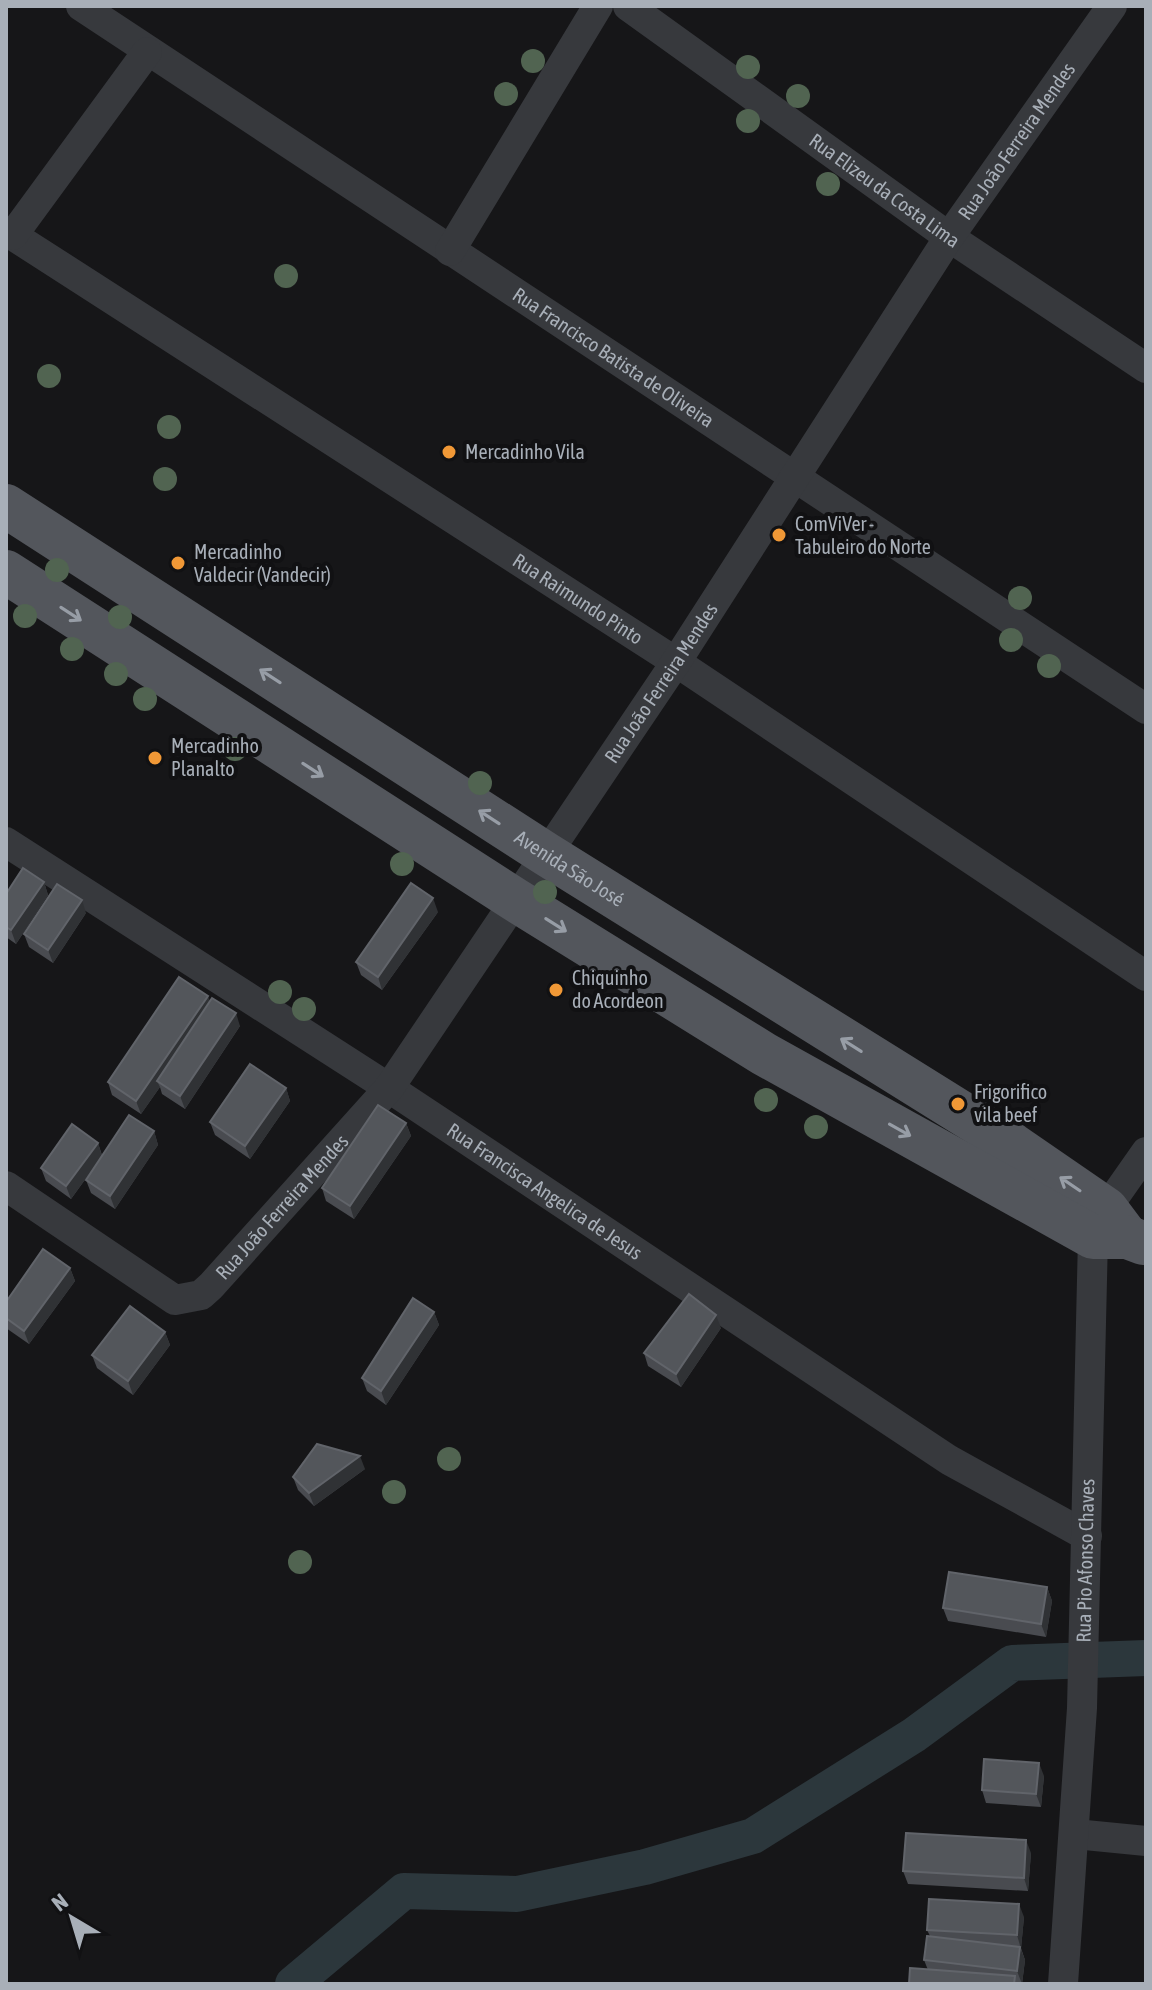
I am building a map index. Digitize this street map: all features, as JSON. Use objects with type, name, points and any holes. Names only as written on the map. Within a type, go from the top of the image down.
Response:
[{"type":"main road","name":"Avenida São José","points":[[6,506],[546,854],[1013,1145],[1118,1232]]},
{"type":"main road","points":[[6,572],[514,899],[764,1054],[1118,1232]]},
{"type":"street","name":"Rua Francisco Batista de Oliveira","points":[[81,6],[1146,709]]},
{"type":"street","points":[[450,251],[598,6]]},
{"type":"street","name":"Rua Elizeu da Costa Lima","points":[[628,6],[949,237],[1146,368]]},
{"type":"street","name":"Rua João Ferreira Mendes","points":[[6,1186],[175,1300],[201,1295],[266,1229],[389,1088],[676,662],[949,237],[1112,6]]},
{"type":"street","points":[[9,233],[147,52]]},
{"type":"street","name":"Rua Raimundo Pinto","points":[[9,233],[676,662],[1146,976]]},
{"type":"street","name":"Rua Francisca Angelica de Jesus","points":[[6,842],[389,1088],[949,1460],[1087,1536]]},
{"type":"street","points":[[1118,1232],[1146,1152]]},
{"type":"street","name":"Rua Pio Afonso Chaves","points":[[1063,1984],[1082,1708],[1087,1536],[1118,1232]]},
{"type":"street","points":[[1075,1834],[1146,1841]]},
{"type":"building","points":[[23,868],[44,882],[11,930],[6,927],[6,894]]},
{"type":"building","points":[[411,883],[433,898],[378,977],[356,962]]},
{"type":"building","points":[[57,884],[82,900],[48,950],[24,934]]},
{"type":"building","points":[[179,977],[208,996],[136,1101],[108,1082]]},
{"type":"building","points":[[212,998],[236,1013],[180,1096],[157,1081]]},
{"type":"building","points":[[250,1064],[286,1088],[245,1146],[210,1122]]},
{"type":"building","points":[[378,1105],[406,1123],[350,1206],[322,1188]]},
{"type":"building","points":[[129,1115],[154,1131],[110,1196],[86,1180]]},
{"type":"building","points":[[72,1124],[98,1143],[66,1186],[41,1168]]},
{"type":"building","points":[[43,1249],[70,1268],[24,1331],[6,1318],[6,1302]]},
{"type":"building","points":[[689,1294],[716,1315],[676,1374],[644,1353]]},
{"type":"building","points":[[413,1298],[434,1312],[381,1391],[362,1378]]},
{"type":"building","points":[[130,1306],[165,1332],[128,1381],[92,1355]]},
{"type":"building","points":[[317,1444],[360,1456],[309,1493],[293,1477]]},
{"type":"building","points":[[949,1572],[1047,1587],[1041,1624],[943,1608]]},
{"type":"building","points":[[984,1759],[1039,1763],[1036,1794],[982,1790]]},
{"type":"building","points":[[906,1833],[1026,1840],[1024,1878],[903,1871]]},
{"type":"building","points":[[929,1899],[1019,1904],[1017,1935],[927,1930]]},
{"type":"building","points":[[927,1936],[1020,1947],[1017,1971],[924,1960]]},
{"type":"building","points":[[910,1968],[1015,1976],[1014,1984],[909,1984]]},
{"type":"waterway","points":[[293,1984],[404,1891],[517,1894],[645,1867],[753,1836],[914,1735],[1012,1663],[1146,1658]]},
{"type":"place","name":"Mercadinho Vila","points":[[449,452]]},
{"type":"place","name":"ComViVer - Tabuleiro do Norte","points":[[779,535]]},
{"type":"place","name":"Mercadinho Valdecir (Vandecir)","points":[[178,563]]},
{"type":"place","name":"Mercadinho Planalto","points":[[155,758]]},
{"type":"place","name":"Chiquinho do Acordeon","points":[[556,990]]},
{"type":"place","name":"Frigorifico vila beef","points":[[958,1104]]}]
